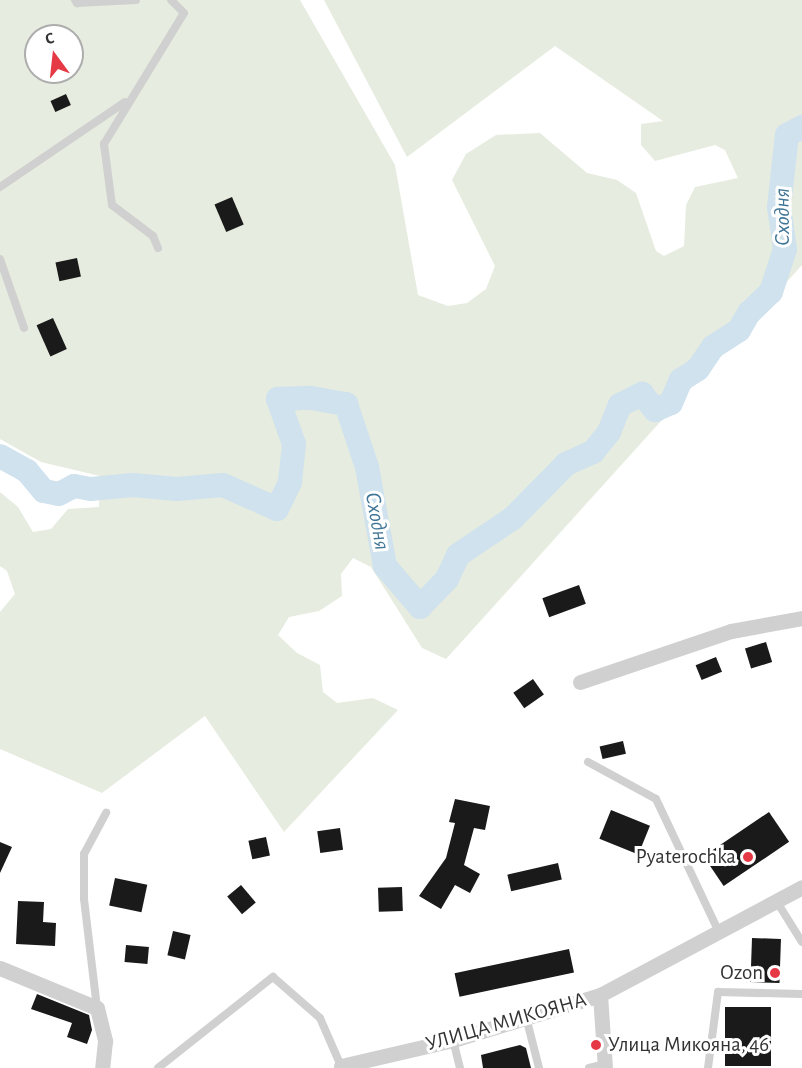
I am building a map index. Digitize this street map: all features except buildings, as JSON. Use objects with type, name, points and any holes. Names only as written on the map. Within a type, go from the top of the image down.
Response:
[{"type":"street","points":[[580,682],[730,631],[802,618]]},
{"type":"street","name":"УЛИЦА МИКОЯНА","points":[[341,1066],[453,1040],[525,1015],[600,995],[777,903],[802,887]]},
{"type":"street","points":[[0,968],[97,1008],[105,1041],[102,1068]]},
{"type":"street","name":"УЛИЦА МИКОЯНА","points":[[600,995],[605,1066]]},
{"type":"lane","points":[[75,0],[77,3],[136,0]]},
{"type":"lane","points":[[158,248],[153,236],[112,205],[104,144],[128,100],[184,13],[171,0]]},
{"type":"lane","points":[[0,187],[128,100]]},
{"type":"lane","points":[[0,259],[24,328]]},
{"type":"lane","points":[[588,762],[656,799],[719,932]]},
{"type":"lane","points":[[97,1008],[84,899],[84,854],[106,813]]},
{"type":"lane","points":[[777,903],[802,942]]},
{"type":"lane","points":[[158,1068],[273,977],[321,1018],[341,1066]]},
{"type":"lane","points":[[708,1068],[718,992],[802,994]]},
{"type":"lane","points":[[525,1015],[539,1068]]},
{"type":"lane","points":[[453,1040],[460,1068]]},
{"type":"lane","points":[[589,1068],[605,1066]]},
{"type":"shaded area","points":[[0,0],[300,0],[395,165],[418,295],[448,306],[467,303],[486,289],[495,266],[452,180],[466,154],[496,135],[540,133],[587,173],[617,180],[636,193],[656,251],[664,256],[684,246],[686,205],[695,187],[738,178],[725,150],[715,145],[655,161],[641,145],[641,124],[663,121],[555,46],[407,157],[324,0],[802,0],[802,265],[446,659],[422,648],[371,567],[353,558],[341,574],[342,596],[319,611],[289,617],[278,635],[297,653],[320,665],[323,692],[337,703],[373,698],[398,710],[284,832],[205,716],[102,793],[0,749],[0,612],[15,594],[7,571],[0,566],[0,492],[18,507],[33,532],[51,529],[68,509],[99,507],[100,476],[41,462],[0,439]]},
{"type":"waterway","name":"Сходня","points":[[0,456],[27,471],[44,491],[59,494],[74,486],[91,489],[133,485],[177,489],[223,485],[277,509],[290,482],[294,444],[278,399],[311,398],[346,404],[367,467],[385,566],[420,607],[447,579],[458,555],[513,518],[566,464],[593,452],[609,432],[620,405],[642,394],[655,410],[671,403],[681,380],[698,369],[713,347],[739,330],[749,313],[771,292],[785,249],[779,207],[787,135],[802,127]]},
{"type":"place","name":"Pyaterochka","points":[[748,857]]},
{"type":"place","name":"Ozon","points":[[775,973]]},
{"type":"place","name":"Улица Микояна, 46","points":[[596,1045]]}]
